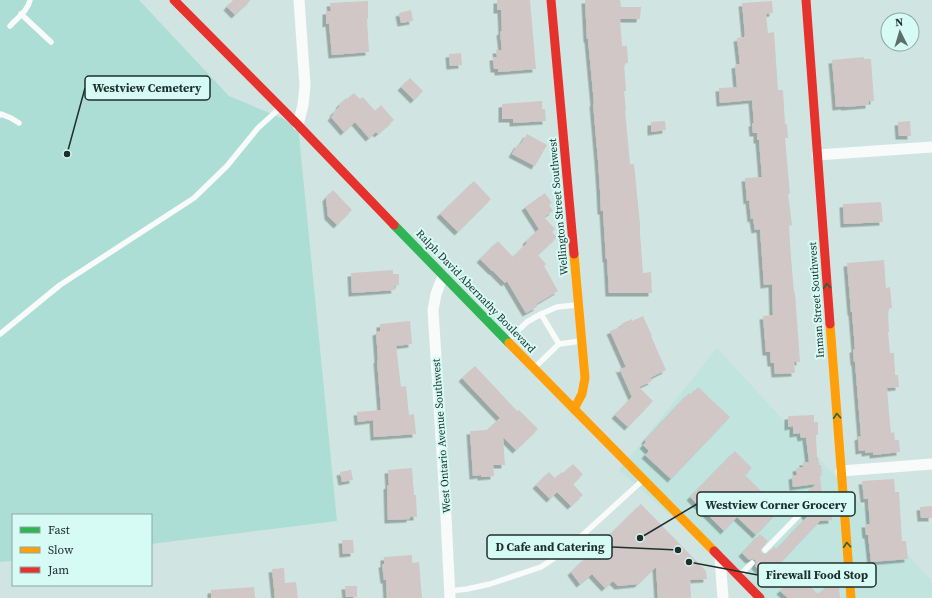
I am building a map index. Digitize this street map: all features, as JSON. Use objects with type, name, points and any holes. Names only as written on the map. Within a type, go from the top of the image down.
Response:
[{"type":"street","name":"Ralph David Abernathy Boulevard","points":[[174,0],[298,124],[443,276],[760,598]]},
{"type":"street","points":[[298,124],[303,104],[305,85],[299,0]]},
{"type":"street","name":"Wellington Street Southwest","points":[[551,0],[585,378],[582,394],[574,408]]},
{"type":"street","name":"Inman Street Southwest","points":[[806,0],[851,598]]},
{"type":"street","points":[[817,155],[932,147]]},
{"type":"street","name":"West Ontario Avenue Southwest","points":[[443,276],[436,294],[433,310],[450,594]]},
{"type":"street","points":[[841,470],[932,464]]},
{"type":"street","points":[[720,558],[723,598]]},
{"type":"lane","points":[[10,26],[29,4],[30,0]]},
{"type":"lane","points":[[21,14],[51,42]]},
{"type":"lane","points":[[0,334],[60,285],[194,198],[227,166],[258,128],[281,107]]},
{"type":"lane","points":[[0,115],[2,114],[19,123]]},
{"type":"lane","points":[[507,341],[527,322],[541,314],[557,307],[578,304]]},
{"type":"lane","points":[[541,314],[559,344]]},
{"type":"lane","points":[[534,368],[559,344],[582,341]]},
{"type":"lane","points":[[450,594],[490,584],[541,567],[565,551],[643,480]]},
{"type":"lane","points":[[765,550],[801,514]]},
{"type":"lane","points":[[738,576],[752,563]]},
{"type":"shaded area","points":[[717,348],[932,581],[932,598],[766,598],[619,470]]},
{"type":"green space","points":[[0,0],[139,0],[229,96],[298,125],[337,521],[152,544],[152,514],[12,514],[12,561],[0,562]]},
{"type":"building","points":[[233,0],[251,0],[235,15],[227,7]]},
{"type":"building","points":[[497,0],[530,0],[536,69],[498,72],[498,69],[494,69],[493,57],[497,57],[496,50],[502,50],[500,32],[502,31],[501,10],[497,10]]},
{"type":"building","points":[[585,0],[620,0],[621,7],[641,7],[640,19],[620,19],[622,46],[627,46],[628,63],[624,64],[626,91],[624,91],[630,164],[634,164],[643,273],[651,272],[652,293],[609,293],[603,211],[601,211]]},
{"type":"building","points":[[368,1],[367,19],[369,52],[332,55],[329,23],[326,24],[326,11],[331,11],[330,3]]},
{"type":"building","points":[[772,1],[773,13],[766,14],[768,33],[774,32],[778,90],[783,90],[785,124],[787,124],[788,138],[785,138],[790,194],[788,194],[792,225],[789,226],[800,362],[794,362],[795,373],[775,374],[774,363],[771,363],[770,352],[766,352],[763,316],[773,315],[772,284],[764,285],[760,229],[755,230],[753,218],[751,219],[749,200],[747,201],[745,178],[762,177],[759,140],[757,140],[757,133],[753,133],[752,123],[754,123],[752,100],[720,103],[719,88],[737,87],[735,65],[740,64],[737,38],[744,37],[745,35],[742,3]]},
{"type":"building","points":[[411,10],[413,21],[401,23],[399,13]]},
{"type":"building","points":[[461,53],[462,65],[450,66],[449,54]]},
{"type":"building","points":[[864,57],[864,59],[871,59],[874,101],[869,101],[869,105],[836,107],[832,60]]},
{"type":"building","points":[[410,78],[423,91],[414,100],[401,87]]},
{"type":"building","points":[[354,93],[360,99],[363,97],[375,111],[381,105],[394,120],[378,134],[376,132],[369,138],[355,122],[344,132],[331,117],[340,106],[339,105]]},
{"type":"building","points":[[542,101],[542,109],[545,109],[546,121],[513,123],[513,119],[502,119],[502,104]]},
{"type":"building","points":[[665,121],[666,130],[651,132],[651,122]]},
{"type":"building","points":[[910,121],[911,136],[899,136],[898,122]]},
{"type":"building","points":[[527,134],[547,145],[535,166],[512,154]]},
{"type":"building","points":[[474,181],[491,199],[458,232],[440,214]]},
{"type":"building","points":[[333,190],[352,210],[337,225],[328,216],[326,198]]},
{"type":"building","points":[[545,193],[552,203],[549,205],[553,211],[544,217],[555,229],[552,232],[557,237],[538,255],[546,264],[544,266],[558,291],[536,304],[537,307],[526,313],[507,281],[505,283],[480,259],[498,241],[513,257],[527,243],[526,241],[539,229],[525,207]]},
{"type":"building","points":[[881,202],[883,222],[844,224],[843,204]]},
{"type":"building","points":[[884,260],[886,288],[890,287],[892,308],[888,309],[890,353],[894,353],[895,375],[898,375],[899,387],[887,388],[889,413],[891,433],[894,432],[895,440],[899,440],[900,452],[873,455],[873,452],[865,453],[865,450],[859,451],[858,437],[861,436],[847,263]]},
{"type":"building","points":[[393,270],[393,274],[399,274],[399,285],[394,286],[395,290],[352,293],[351,273]]},
{"type":"building","points":[[643,316],[666,370],[650,378],[652,381],[639,387],[653,401],[628,427],[615,415],[632,397],[619,368],[621,369],[626,367],[610,331],[623,326],[621,324],[632,319],[632,321]]},
{"type":"building","points":[[410,321],[412,344],[396,346],[401,387],[406,386],[409,415],[414,414],[416,434],[374,437],[373,420],[358,422],[357,412],[381,410],[376,332],[380,331],[380,324]]},
{"type":"building","points":[[475,366],[517,411],[519,410],[538,429],[516,450],[503,437],[505,465],[493,465],[494,476],[473,476],[470,431],[487,430],[500,418],[462,378]]},
{"type":"building","points":[[698,387],[730,417],[671,479],[645,455],[649,451],[643,445],[646,442],[645,440],[689,393],[691,395]]},
{"type":"building","points":[[814,415],[814,422],[818,422],[818,435],[816,435],[817,457],[819,465],[821,465],[822,475],[820,476],[822,496],[829,496],[832,520],[820,521],[767,577],[755,566],[755,560],[749,560],[742,553],[760,534],[768,541],[761,549],[762,553],[767,554],[774,547],[777,549],[807,517],[804,510],[800,509],[795,504],[816,484],[793,487],[792,476],[797,475],[796,468],[803,467],[803,462],[809,462],[806,437],[801,438],[800,433],[793,434],[793,426],[788,427],[788,416]]},
{"type":"building","points":[[735,451],[752,468],[745,475],[762,492],[759,495],[777,513],[756,535],[737,517],[724,531],[690,497]]},
{"type":"building","points":[[573,464],[583,474],[573,484],[583,495],[571,506],[557,492],[550,499],[536,485],[549,472],[555,478]]},
{"type":"building","points":[[412,468],[414,495],[416,495],[417,517],[410,517],[410,519],[388,520],[388,470]]},
{"type":"building","points":[[351,470],[353,480],[342,482],[340,472]]},
{"type":"building","points":[[894,479],[895,492],[899,492],[902,541],[906,541],[908,559],[871,562],[868,535],[866,535],[865,524],[870,524],[868,499],[864,499],[862,481]]},
{"type":"building","points":[[641,504],[706,571],[707,579],[690,580],[691,598],[658,598],[656,567],[638,584],[618,586],[613,581],[605,588],[592,574],[580,584],[571,572]]},
{"type":"building","points":[[932,506],[932,518],[921,518],[920,507]]},
{"type":"building","points":[[342,540],[353,540],[354,553],[343,554]]},
{"type":"building","points":[[412,555],[412,563],[419,562],[422,598],[387,598],[386,580],[384,580],[382,564],[384,564],[384,557]]},
{"type":"building","points":[[284,568],[285,583],[296,582],[298,598],[275,598],[272,569]]},
{"type":"building","points":[[797,574],[818,594],[838,577],[840,598],[788,598],[780,591]]},
{"type":"building","points":[[345,586],[357,586],[357,597],[346,597]]},
{"type":"building","points":[[254,587],[255,598],[211,598],[211,590]]},
{"type":"traffic: fast","points":[[394,225],[509,343]]},
{"type":"traffic: slow","points":[[574,254],[585,378],[582,394],[574,409]]},
{"type":"traffic: slow","points":[[830,324],[851,598]]},
{"type":"traffic: slow","points":[[509,343],[714,551]]},
{"type":"traffic: jam","points":[[174,0],[298,125],[394,225]]},
{"type":"traffic: jam","points":[[551,0],[574,254]]},
{"type":"traffic: jam","points":[[806,0],[830,324]]},
{"type":"traffic: jam","points":[[714,551],[760,598]]},
{"type":"place","name":"Westview Cemetery","points":[[67,154]]},
{"type":"place","name":"Westview Corner Grocery","points":[[640,538]]},
{"type":"place","name":"D Cafe and Catering","points":[[678,550]]},
{"type":"place","name":"Firewall Food Stop","points":[[689,562]]}]
